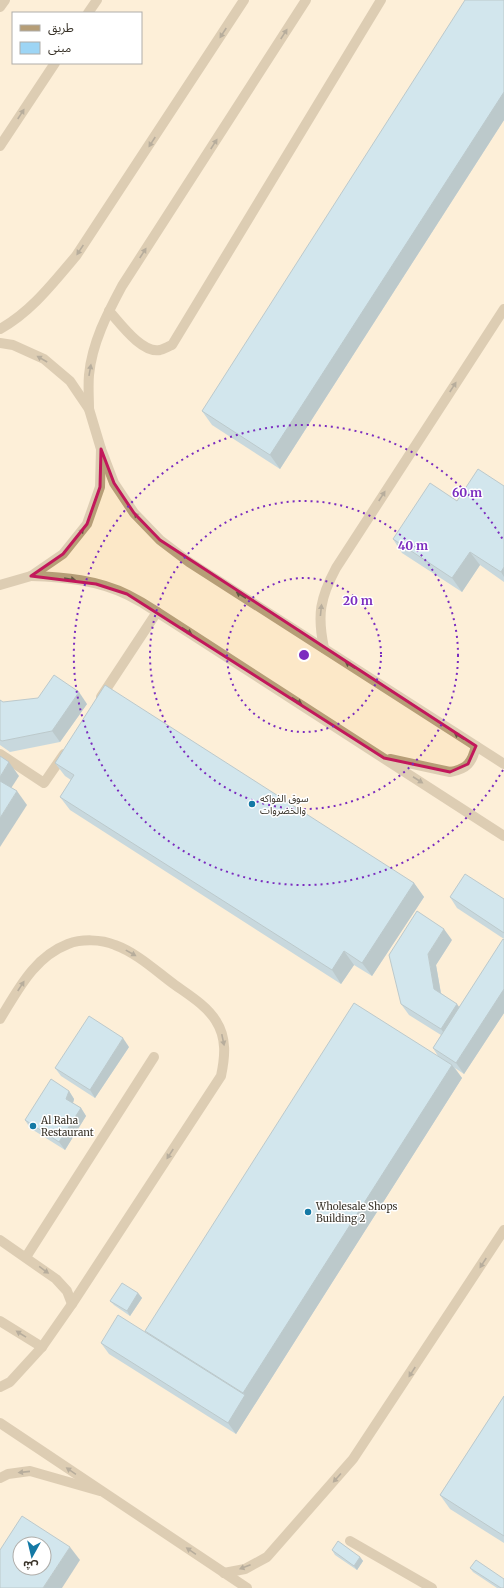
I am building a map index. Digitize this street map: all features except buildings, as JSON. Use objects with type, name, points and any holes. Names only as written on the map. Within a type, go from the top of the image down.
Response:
[{"type":"street","points":[[0,7],[5,0]]},
{"type":"street","points":[[89,12],[97,0]]},
{"type":"street","points":[[0,329],[14,321],[47,290],[76,256],[244,0]]},
{"type":"street","points":[[306,0],[122,286],[109,310],[95,342],[89,376],[89,409],[101,449],[114,483],[134,514],[160,540],[189,562],[504,764]]},
{"type":"street","points":[[109,310],[136,340],[146,348],[160,350],[172,345],[381,0]]},
{"type":"street","points":[[0,146],[54,64]]},
{"type":"street","points":[[324,648],[320,628],[320,614],[326,586],[340,562],[503,314]]},
{"type":"street","points":[[0,343],[13,345],[44,359],[70,381],[89,409]]},
{"type":"street","points":[[0,586],[31,576],[63,554],[87,524],[100,487],[101,449]]},
{"type":"street","points":[[31,576],[64,578],[96,584],[127,594],[504,836]]},
{"type":"street","points":[[96,704],[157,612]]},
{"type":"street","points":[[0,754],[44,783],[70,744]]},
{"type":"street","points":[[384,758],[450,772],[460,770],[468,764],[474,756],[476,746]]},
{"type":"street","points":[[0,1019],[32,970],[48,954],[68,944],[92,940],[114,944],[135,955],[203,1006],[216,1020],[224,1038],[225,1057],[221,1076],[72,1304],[42,1347],[10,1382],[0,1387]]},
{"type":"street","points":[[26,1257],[154,1057]]},
{"type":"street","points":[[224,1573],[245,1569],[267,1557],[353,1459],[504,1230]]},
{"type":"street","points":[[0,1240],[56,1279],[67,1291],[72,1304]]},
{"type":"street","points":[[0,1321],[42,1347]]},
{"type":"street","points":[[0,1423],[247,1588]]},
{"type":"street","points":[[0,1478],[8,1474],[30,1472],[102,1491]]},
{"type":"street","points":[[350,1541],[432,1588]]},
{"type":"highlighted area","points":[[101,449],[114,483],[134,513],[160,540],[476,746],[468,764],[450,772],[384,758],[127,594],[96,584],[31,576],[63,554],[87,524],[100,487]]},
{"type":"shaded area","name":"سوق الفواكه والخضروات","points":[[0,0],[504,0],[504,1588],[0,1588]]},
{"type":"place","name":"سوق الفواكه والخضروات","points":[[252,804]]},
{"type":"place","name":"Al Raha Restaurant","points":[[33,1126]]},
{"type":"place","name":"Wholesale Shops Building 2","points":[[308,1212]]}]
